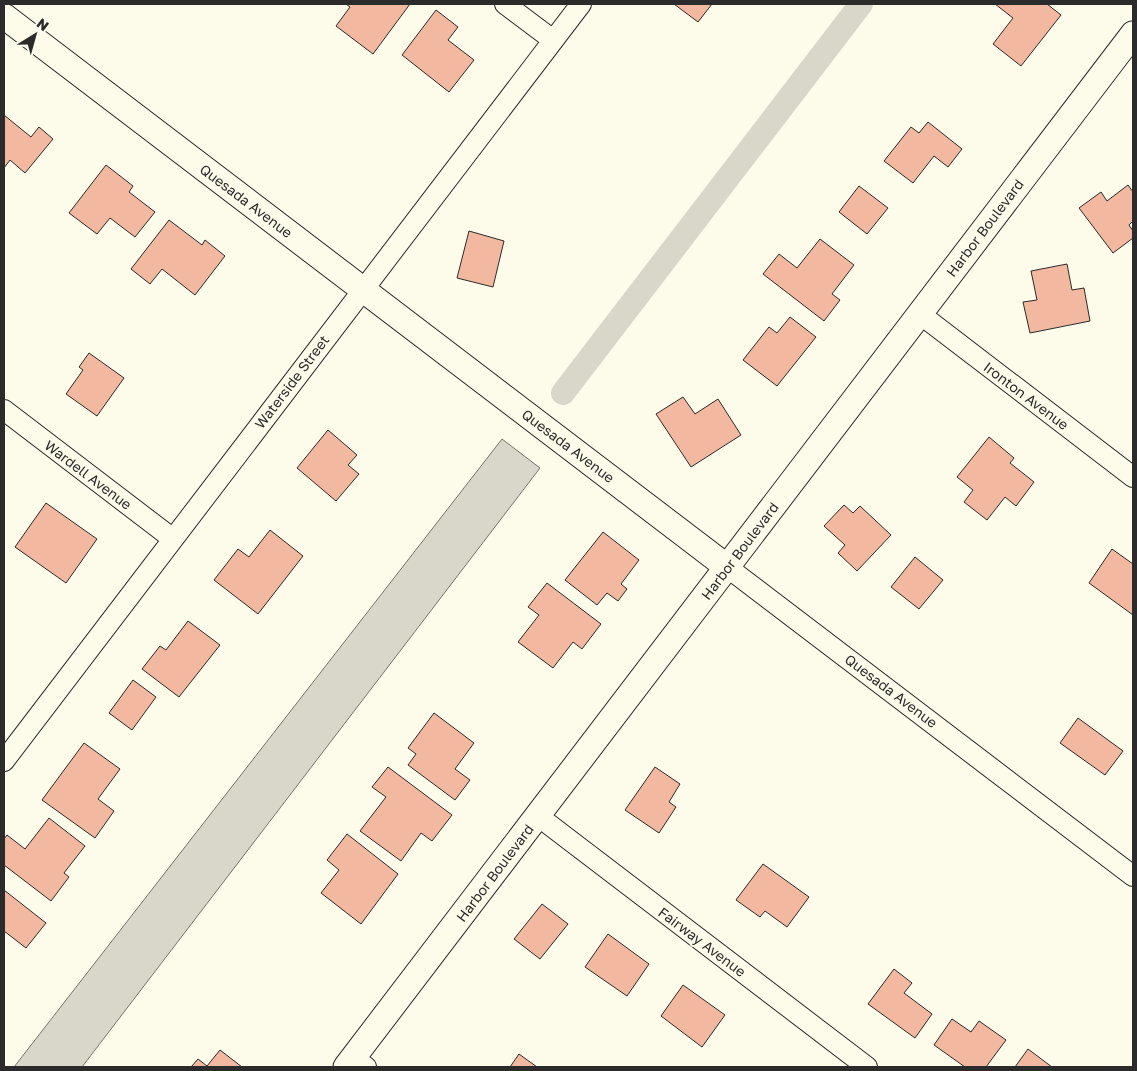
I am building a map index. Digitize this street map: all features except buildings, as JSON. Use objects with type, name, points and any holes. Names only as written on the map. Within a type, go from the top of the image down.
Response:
[{"type":"street","points":[[505,4],[553,40]]},
{"type":"street","name":"Waterside Street","points":[[4,761],[581,4]]},
{"type":"street","name":"Quesada Avenue","points":[[4,16],[1133,876]]},
{"type":"street","name":"Harbor Boulevard","points":[[355,1064],[538,816],[1133,34]]},
{"type":"street","name":"Ironton Avenue","points":[[920,314],[1133,477]]},
{"type":"street","name":"Wardell Avenue","points":[[4,410],[173,539]]},
{"type":"street","name":"Fairway Avenue","points":[[538,816],[867,1067]]},
{"type":"shaded area","points":[[502,439],[540,468],[82,1067],[14,1067]]},
{"type":"waterway","points":[[563,393],[861,4]]}]
